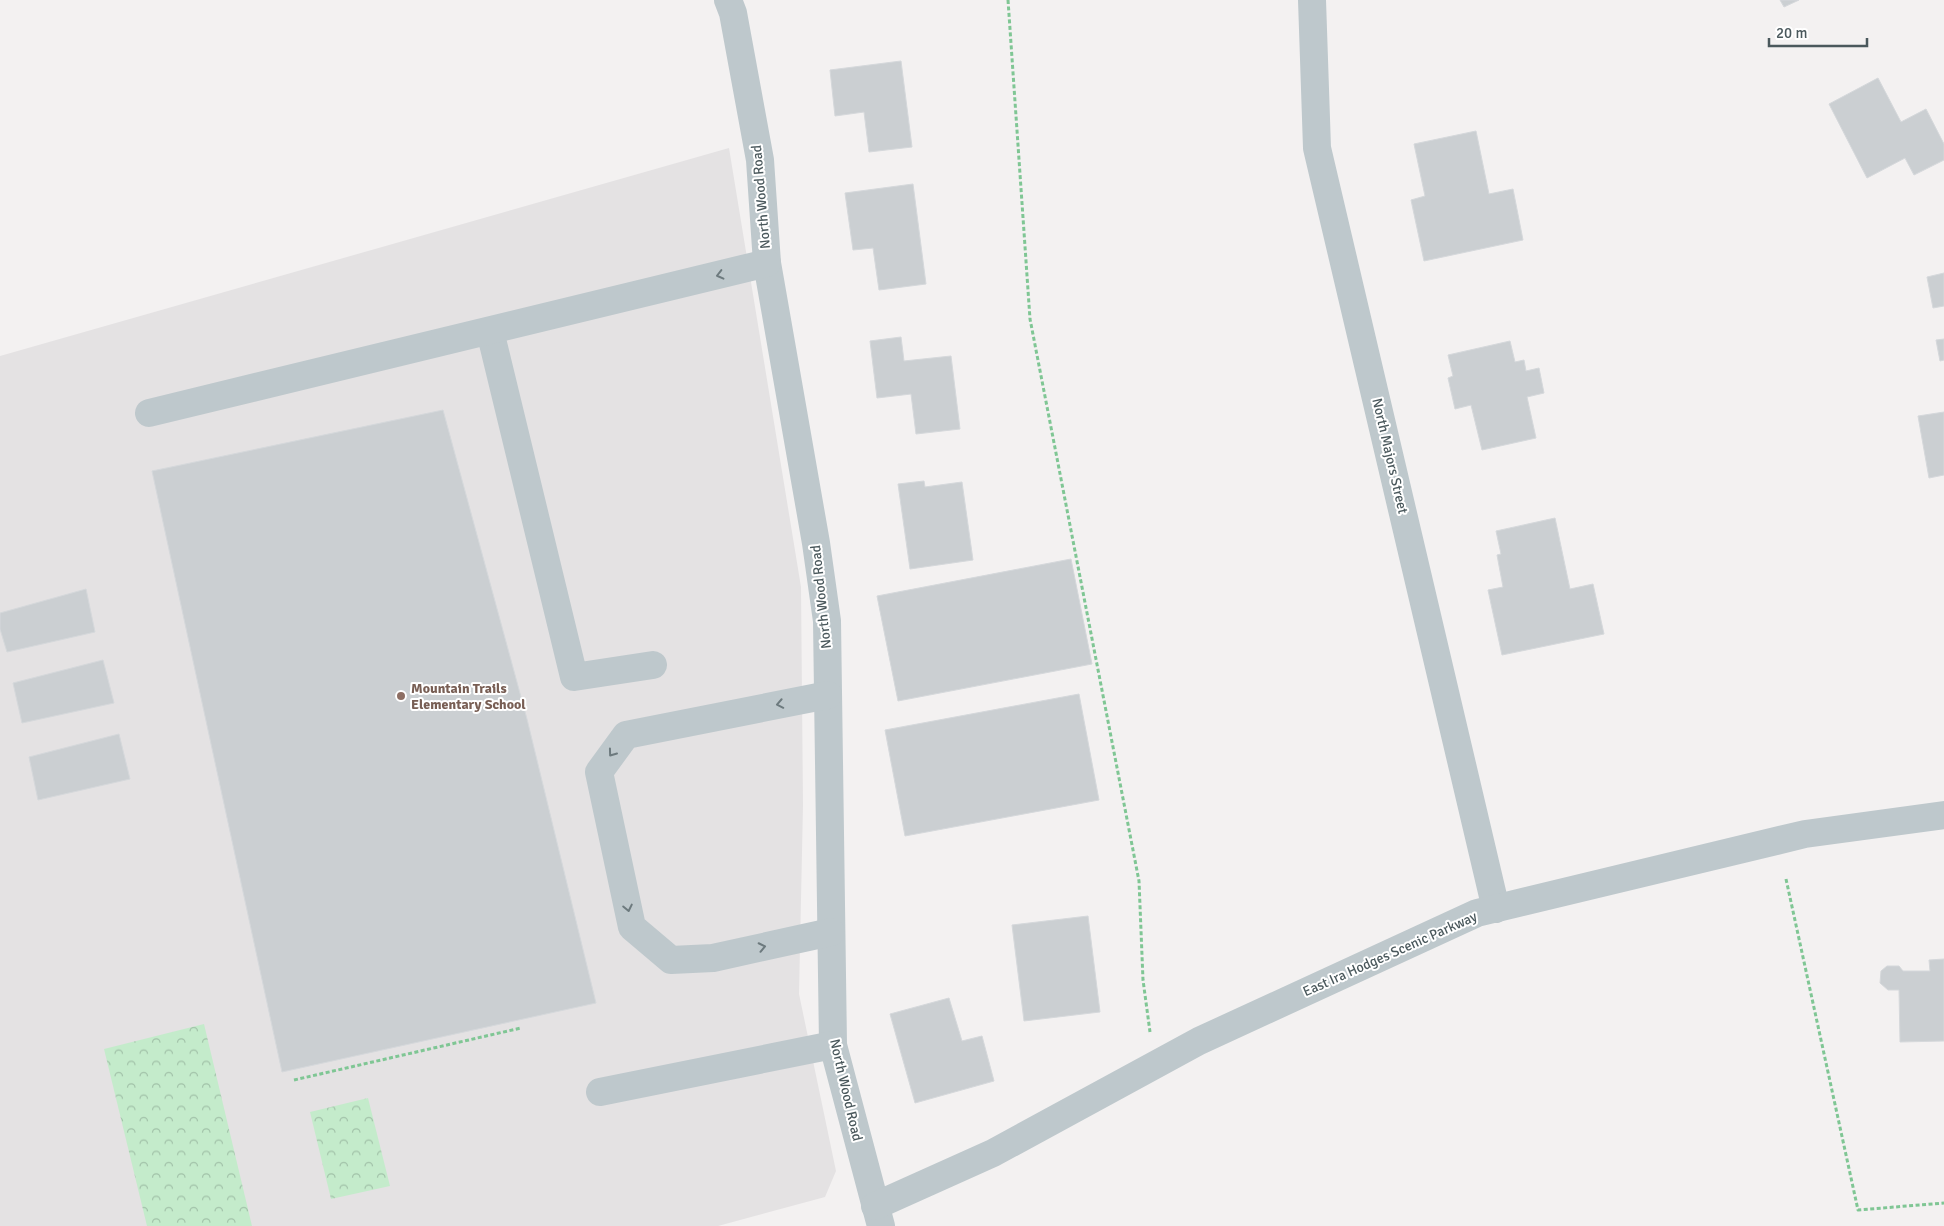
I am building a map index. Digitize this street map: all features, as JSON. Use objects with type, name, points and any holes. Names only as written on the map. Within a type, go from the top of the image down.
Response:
[{"type":"street","name":"North Wood Road","points":[[728,0],[733,13],[760,160],[767,263],[816,543],[827,621],[833,1045],[878,1216]]},
{"type":"street","name":"North Majors Street","points":[[1312,0],[1317,148],[1496,909]]},
{"type":"street","points":[[149,413],[767,263]]},
{"type":"street","points":[[490,330],[574,677],[653,666]]},
{"type":"street","points":[[828,695],[626,735],[599,772],[632,927],[671,960],[713,958],[831,932]]},
{"type":"street","name":"East Ira Hodges Scenic Parkway","points":[[878,1216],[1198,1041],[1477,914],[1805,834],[1944,816]]},
{"type":"street","points":[[600,1092],[833,1045]]},
{"type":"path","points":[[1008,0],[1030,319],[1139,881],[1142,980],[1150,1034]]},
{"type":"path","points":[[1786,879],[1858,1210],[1944,1202]]},
{"type":"path","points":[[294,1080],[521,1028]]},
{"type":"shaded area","name":"Mountain Trails Elementary School","points":[[729,148],[801,587],[803,805],[799,994],[836,1171],[825,1197],[718,1226],[0,1226],[0,356]]},
{"type":"green space","points":[[204,1024],[252,1226],[147,1226],[104,1049]]},
{"type":"green space","points":[[368,1098],[390,1186],[331,1199],[310,1112]]},
{"type":"building","points":[[1780,0],[1799,0],[1784,7]]},
{"type":"building","points":[[901,61],[912,147],[869,152],[864,112],[835,116],[830,70]]},
{"type":"building","points":[[1878,78],[1901,122],[1926,109],[1944,144],[1944,160],[1914,175],[1905,158],[1867,178],[1829,104]]},
{"type":"building","points":[[1476,131],[1489,194],[1513,189],[1523,240],[1424,261],[1411,200],[1425,196],[1414,144]]},
{"type":"building","points":[[913,184],[926,284],[879,290],[873,248],[853,250],[845,193]]},
{"type":"building","points":[[1944,273],[1944,306],[1933,308],[1927,277]]},
{"type":"building","points":[[901,337],[904,361],[951,356],[960,429],[916,434],[911,394],[877,398],[870,341]]},
{"type":"building","points":[[1944,339],[1944,360],[1940,361],[1936,340]]},
{"type":"building","points":[[1510,341],[1515,362],[1524,360],[1526,371],[1539,368],[1544,393],[1527,397],[1536,438],[1482,450],[1471,405],[1455,409],[1448,378],[1453,376],[1448,355]]},
{"type":"building","points":[[443,410],[527,719],[596,1003],[282,1072],[152,471]]},
{"type":"building","points":[[1944,412],[1944,475],[1929,478],[1918,416]]},
{"type":"building","points":[[924,481],[925,487],[962,482],[973,560],[910,569],[898,484]]},
{"type":"building","points":[[1555,518],[1570,589],[1593,584],[1604,634],[1502,655],[1488,590],[1503,587],[1497,555],[1501,554],[1496,531]]},
{"type":"building","points":[[1071,559],[1092,664],[898,701],[877,596]]},
{"type":"building","points":[[86,589],[95,632],[7,652],[0,629],[0,613]]},
{"type":"building","points":[[103,660],[114,703],[22,723],[13,683]]},
{"type":"building","points":[[1079,694],[1099,800],[905,836],[885,730]]},
{"type":"building","points":[[119,734],[130,779],[38,800],[29,757]]},
{"type":"building","points":[[1088,916],[1100,1012],[1024,1021],[1012,925]]},
{"type":"building","points":[[1944,959],[1944,1041],[1900,1042],[1899,990],[1888,990],[1880,983],[1881,971],[1887,966],[1899,966],[1903,971],[1930,971],[1929,960]]},
{"type":"building","points":[[949,998],[962,1041],[982,1036],[994,1081],[915,1103],[890,1014]]},
{"type":"place","name":"Mountain Trails Elementary School","points":[[401,696]]}]
